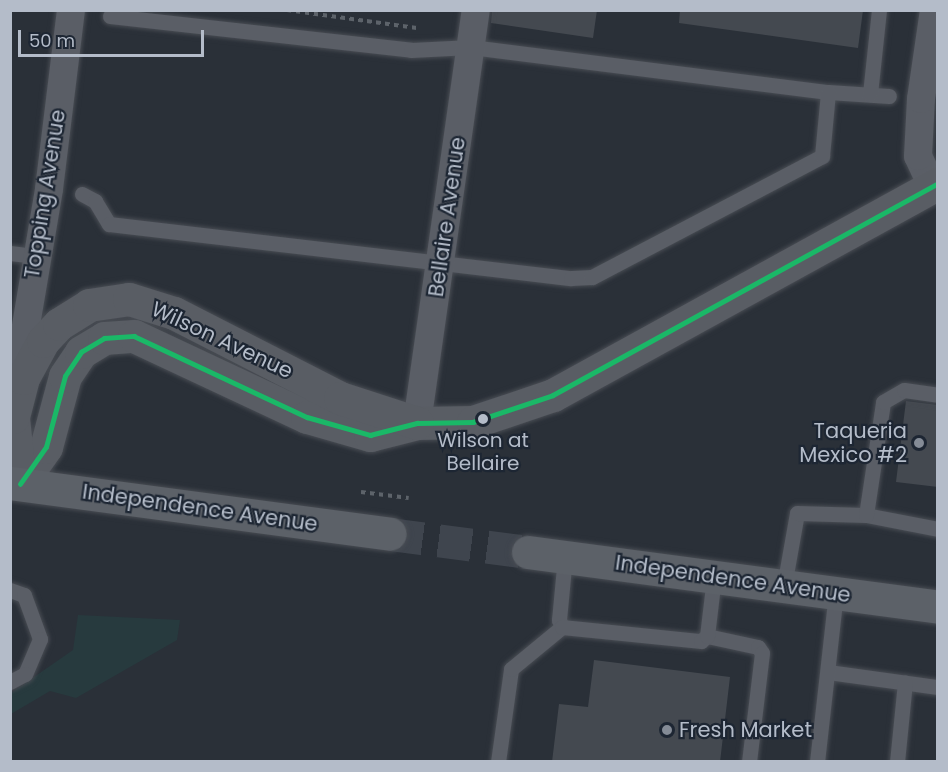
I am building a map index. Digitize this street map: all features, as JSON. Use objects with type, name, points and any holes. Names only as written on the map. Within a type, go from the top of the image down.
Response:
[{"type":"main road","name":"Wilson Avenue","points":[[16,483],[46,447],[65,376],[81,352],[104,338],[134,336],[307,417],[369,435],[417,423],[473,422],[553,395],[935,185]]},
{"type":"main road","name":"Wilson Avenue","points":[[16,483],[13,417],[23,378],[43,341],[59,324],[88,305],[129,299],[174,313],[340,398],[417,423]]},
{"type":"main road","name":"Independence Avenue","points":[[16,483],[390,534]]},
{"type":"main road","name":"Independence Avenue","points":[[528,552],[938,607]]},
{"type":"street","name":"Topping Avenue","points":[[23,378],[23,254],[49,189],[71,10]]},
{"type":"street","name":"Bellaire Avenue","points":[[417,423],[476,10]]},
{"type":"street","points":[[934,10],[921,99],[918,156],[935,185]]},
{"type":"lane","points":[[870,94],[879,10]]},
{"type":"lane","points":[[110,16],[411,50],[471,47],[828,92],[889,96]]},
{"type":"lane","points":[[82,194],[95,201],[109,224],[572,278],[592,277],[822,156],[828,92]]},
{"type":"lane","points":[[866,515],[884,402],[904,390],[938,395]]},
{"type":"lane","points":[[784,586],[797,513],[866,515],[938,529]]},
{"type":"lane","points":[[562,627],[559,620],[565,557]]},
{"type":"lane","points":[[498,762],[511,669],[562,627],[701,641],[707,636],[714,577]]},
{"type":"lane","points":[[10,591],[24,594],[40,639],[25,674],[10,682]]},
{"type":"lane","points":[[817,762],[836,593]]},
{"type":"lane","points":[[707,636],[758,647],[762,653],[749,762]]},
{"type":"lane","points":[[828,672],[938,687]]},
{"type":"lane","points":[[897,762],[905,682]]},
{"type":"path","points":[[287,10],[421,28]]},
{"type":"path","points":[[361,492],[409,498]]},
{"type":"green space","points":[[78,615],[180,620],[177,640],[76,698],[50,691],[11,714],[11,693],[73,650]]},
{"type":"building","points":[[492,10],[597,10],[593,38],[491,23]]},
{"type":"building","points":[[680,10],[863,10],[858,48],[679,23]]},
{"type":"building","name":"Taqueria Mexico #2","points":[[906,401],[938,405],[938,487],[896,482]]},
{"type":"building","points":[[594,660],[730,677],[720,762],[552,762],[559,704],[588,707]]},
{"type":"tunnel","points":[[390,534],[528,552]]},
{"type":"transit line","points":[[20,484],[46,447],[65,376],[81,352],[104,338],[134,336],[307,417],[370,435],[417,423],[473,422],[553,395],[938,183]]},
{"type":"place","name":"Wilson at Bellaire","points":[[483,419]]},
{"type":"place","name":"Taqueria Mexico #2","points":[[919,443]]},
{"type":"place","name":"Fresh Market","points":[[667,730]]}]
